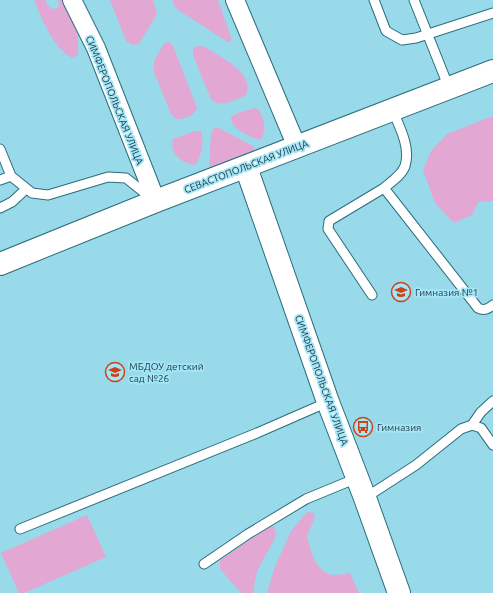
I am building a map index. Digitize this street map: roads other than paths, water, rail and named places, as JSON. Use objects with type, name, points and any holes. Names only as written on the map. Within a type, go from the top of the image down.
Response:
[{"type":"main road","name":"СЕВАСТОПОЛЬСКАЯ УЛИЦА","points":[[0,264],[156,201],[493,71]]},
{"type":"main road","name":"СИМФЕРОПОЛЬСКАЯ УЛИЦА","points":[[246,167],[328,402],[399,593]]},
{"type":"street","name":"СИМФЕРОПОЛЬСКАЯ УЛИЦА","points":[[72,0],[96,48],[156,201]]},
{"type":"street","points":[[235,0],[297,147]]},
{"type":"lane","points":[[374,0],[386,32],[402,40],[416,38],[493,13]]},
{"type":"lane","points":[[414,0],[449,88]]},
{"type":"lane","points":[[372,295],[328,229],[329,221],[384,188],[397,177],[405,166],[407,153],[405,141],[392,109]]},
{"type":"lane","points":[[0,148],[11,176],[32,193],[48,195],[108,176],[126,178],[156,201]]},
{"type":"lane","points":[[0,180],[11,176]]},
{"type":"lane","points":[[384,188],[478,308],[482,310],[493,305]]},
{"type":"lane","points":[[0,208],[12,202],[26,189]]},
{"type":"lane","points":[[204,564],[248,534],[306,499],[361,488],[416,465],[462,429],[472,425],[481,412],[493,401]]},
{"type":"lane","points":[[20,530],[257,433],[328,402]]},
{"type":"lane","points":[[472,425],[481,428],[493,445]]},
{"type":"place","name":"Гимназия №1","points":[[401,292]]},
{"type":"place","name":"МБДОУ детский сад №26","points":[[115,372]]},
{"type":"place","name":"Гимназия","points":[[363,427]]}]
